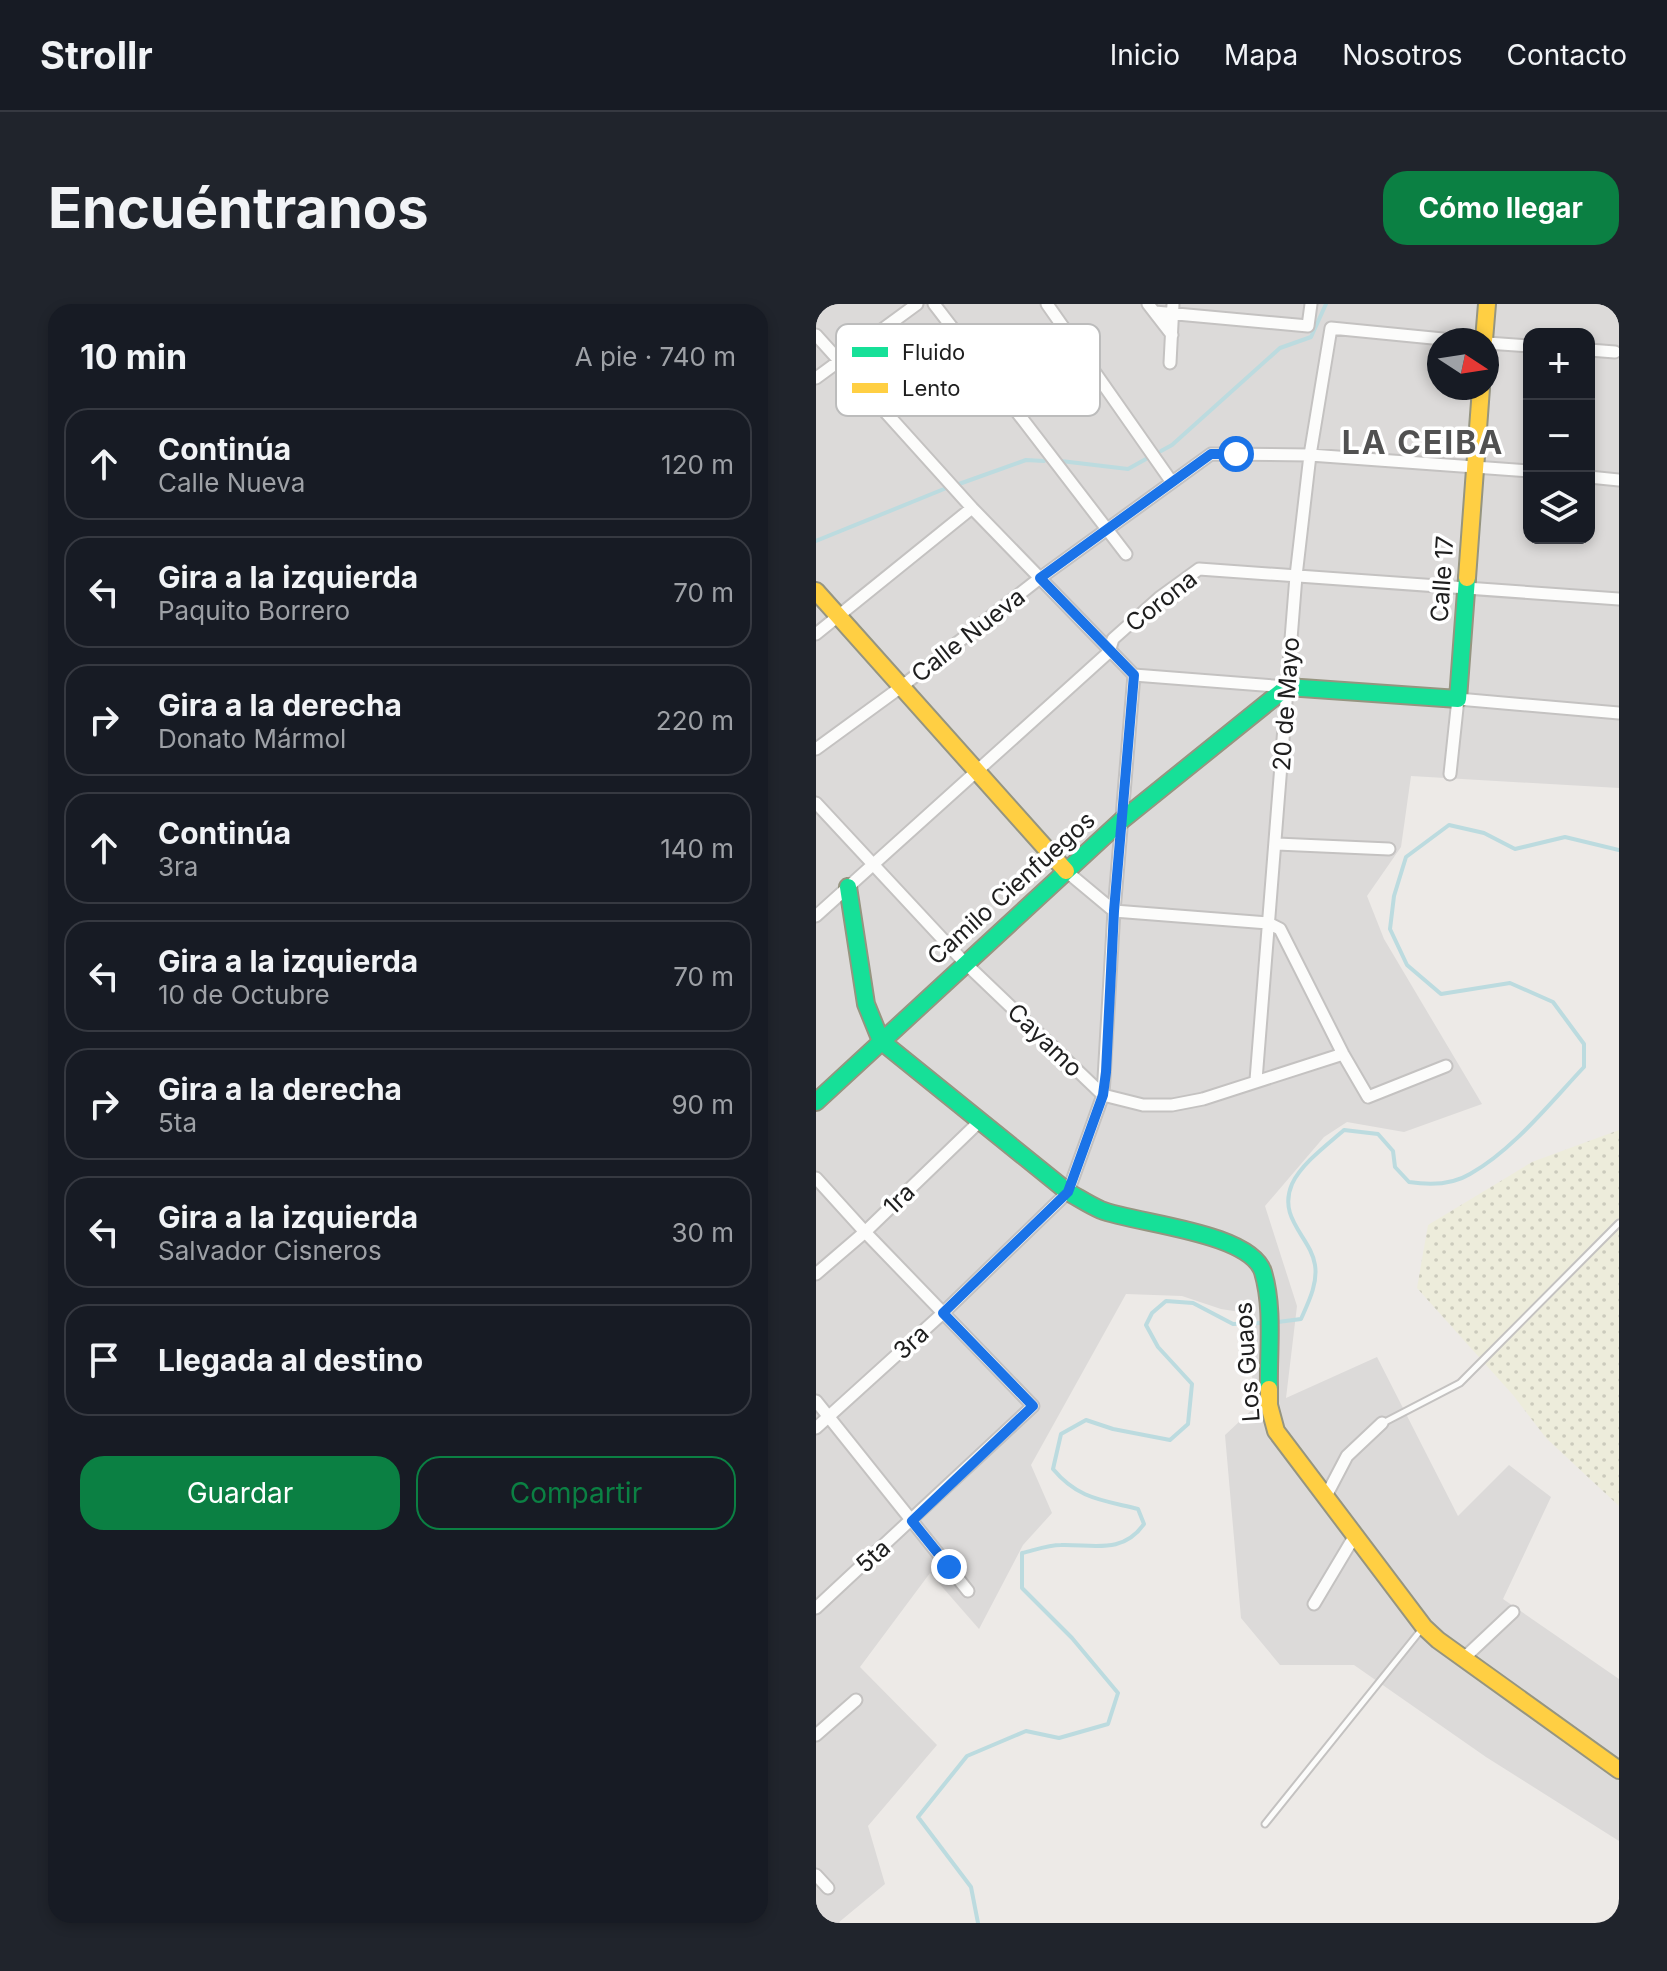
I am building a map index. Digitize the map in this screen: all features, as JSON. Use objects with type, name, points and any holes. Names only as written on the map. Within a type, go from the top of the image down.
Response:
[{"type":"street","points":[[890,324],[917,304]]},
{"type":"street","points":[[934,304],[950,324]]},
{"type":"street","points":[[1047,304],[1061,324]]},
{"type":"street","points":[[1152,308],[1173,308],[1308,326],[1311,304]]},
{"type":"street","points":[[1486,328],[1487,304]]},
{"type":"street","points":[[1152,308],[1172,335]]},
{"type":"street","points":[[1170,363],[1173,308]]},
{"type":"street","name":"20 de Mayo","points":[[1256,1080],[1296,576],[1310,455],[1331,328],[1427,337]]},
{"type":"street","points":[[816,335],[836,356]]},
{"type":"street","points":[[1499,343],[1523,345]]},
{"type":"street","points":[[1595,350],[1615,352]]},
{"type":"street","points":[[816,378],[836,364]]},
{"type":"street","points":[[1100,380],[1171,481]]},
{"type":"street","name":"Calle 17","points":[[1450,774],[1480,400]]},
{"type":"street","points":[[890,416],[972,508],[1134,675],[1619,713]]},
{"type":"street","points":[[1022,416],[1126,554]]},
{"type":"street","name":"Calle Nueva","points":[[816,749],[1040,578],[1211,454],[1310,455],[1523,470]]},
{"type":"street","points":[[1595,478],[1619,480]]},
{"type":"street","points":[[816,634],[972,508]]},
{"type":"street","name":"Corona","points":[[816,916],[1109,652],[1113,639],[1159,598],[1199,569],[1619,599]]},
{"type":"street","points":[[816,591],[1066,871],[1114,911],[1268,923],[1280,929],[1368,1097],[1446,1066]]},
{"type":"street","name":"3ra","points":[[816,1428],[943,1313],[1068,1192],[1103,1095],[1114,911],[1134,675]]},
{"type":"street","name":"Camilo Cienfuegos","points":[[816,1102],[964,962],[1122,820],[1287,687]]},
{"type":"street","name":"Cayamo","points":[[816,803],[964,962],[1103,1095],[1143,1105],[1172,1105],[1203,1099],[1343,1054]]},
{"type":"street","points":[[1277,844],[1389,849]]},
{"type":"street","name":"Los Guaos","points":[[848,887],[866,1004],[881,1041],[1068,1192],[1101,1210],[1206,1236],[1244,1249],[1262,1269],[1268,1303],[1269,1405],[1276,1431],[1424,1627],[1619,1770]]},
{"type":"street","name":"1ra","points":[[816,1274],[865,1232],[979,1122]]},
{"type":"street","points":[[816,1178],[943,1313]]},
{"type":"street","name":"5ta","points":[[816,1608],[1033,1406],[943,1313]]},
{"type":"street","points":[[816,1401],[968,1591]]},
{"type":"street","points":[[1325,1498],[1347,1456],[1382,1423]]},
{"type":"street","points":[[1314,1604],[1354,1537]]},
{"type":"street","points":[[1464,1658],[1513,1612]]},
{"type":"street","points":[[816,1735],[856,1700]]},
{"type":"street","points":[[816,1875],[828,1888]]},
{"type":"lane","points":[[1382,1423],[1460,1383],[1619,1223]]},
{"type":"lane","points":[[1265,1824],[1424,1627]]},
{"type":"shaded area","points":[[816,304],[1619,304],[1619,788],[1411,776],[1401,847],[1367,896],[1384,939],[1482,1104],[1404,1132],[1347,1122],[1324,1137],[1265,1206],[1297,1306],[1286,1398],[1377,1357],[1458,1516],[1509,1465],[1551,1497],[1503,1599],[1619,1679],[1619,1841],[1486,1757],[1354,1665],[1280,1665],[1241,1618],[1225,1435],[1255,1407],[1246,1313],[1221,1309],[1182,1296],[1126,1294],[1031,1465],[1052,1513],[1023,1545],[979,1629],[930,1573],[860,1667],[937,1745],[868,1826],[885,1884],[838,1923],[816,1923]]},
{"type":"green space","points":[[1619,1130],[1619,1506],[1546,1438],[1513,1395],[1417,1288],[1428,1225],[1532,1162]]},
{"type":"waterway","points":[[1161,451],[1172,445],[1280,348],[1311,337],[1326,304]]},
{"type":"waterway","points":[[1061,461],[1128,469],[1146,459]]},
{"type":"waterway","points":[[959,484],[1026,460],[1044,461]]},
{"type":"waterway","points":[[816,541],[944,489]]},
{"type":"waterway","points":[[1278,1322],[1301,1319],[1315,1279],[1312,1255],[1289,1207],[1292,1184],[1308,1162],[1344,1130],[1378,1134],[1393,1151],[1395,1167],[1409,1182],[1432,1184],[1456,1180],[1501,1152],[1584,1067],[1584,1044],[1553,1002],[1510,983],[1441,994],[1407,965],[1390,929],[1394,896],[1406,857],[1449,825],[1484,833],[1515,849],[1565,837],[1619,850]]},
{"type":"waterway","points":[[978,1923],[971,1887],[918,1817],[967,1756],[1026,1731],[1059,1738],[1108,1724],[1118,1693],[1072,1638],[1022,1588],[1022,1553],[1056,1545],[1117,1544],[1135,1534],[1144,1524],[1138,1509],[1081,1492],[1062,1479],[1053,1469],[1061,1434],[1086,1420],[1113,1429],[1170,1440],[1188,1424],[1192,1384],[1158,1347],[1146,1325],[1152,1313],[1166,1301],[1193,1303],[1233,1324],[1260,1323]]},
{"type":"traffic: fast","points":[[816,1102],[1122,820],[1287,687],[1458,699],[1467,578]]},
{"type":"traffic: fast","points":[[848,887],[866,1004],[881,1041],[1068,1192],[1101,1210],[1216,1238],[1254,1258],[1263,1272],[1268,1301],[1269,1389]]},
{"type":"traffic: slow","points":[[1485,328],[1487,304]]},
{"type":"traffic: slow","points":[[1467,578],[1480,400]]},
{"type":"traffic: slow","points":[[816,591],[1066,871]]},
{"type":"traffic: slow","points":[[1269,1389],[1269,1405],[1276,1431],[1424,1627],[1619,1770]]},
{"type":"district","name":"LA CEIBA","points":[[1423,442]]},
{"type":"route","points":[[949,1567],[912,1521],[1033,1406],[943,1313],[1068,1192],[1103,1095],[1106,1072],[1114,911],[1134,675],[1040,578],[1211,454],[1236,454]]}]
